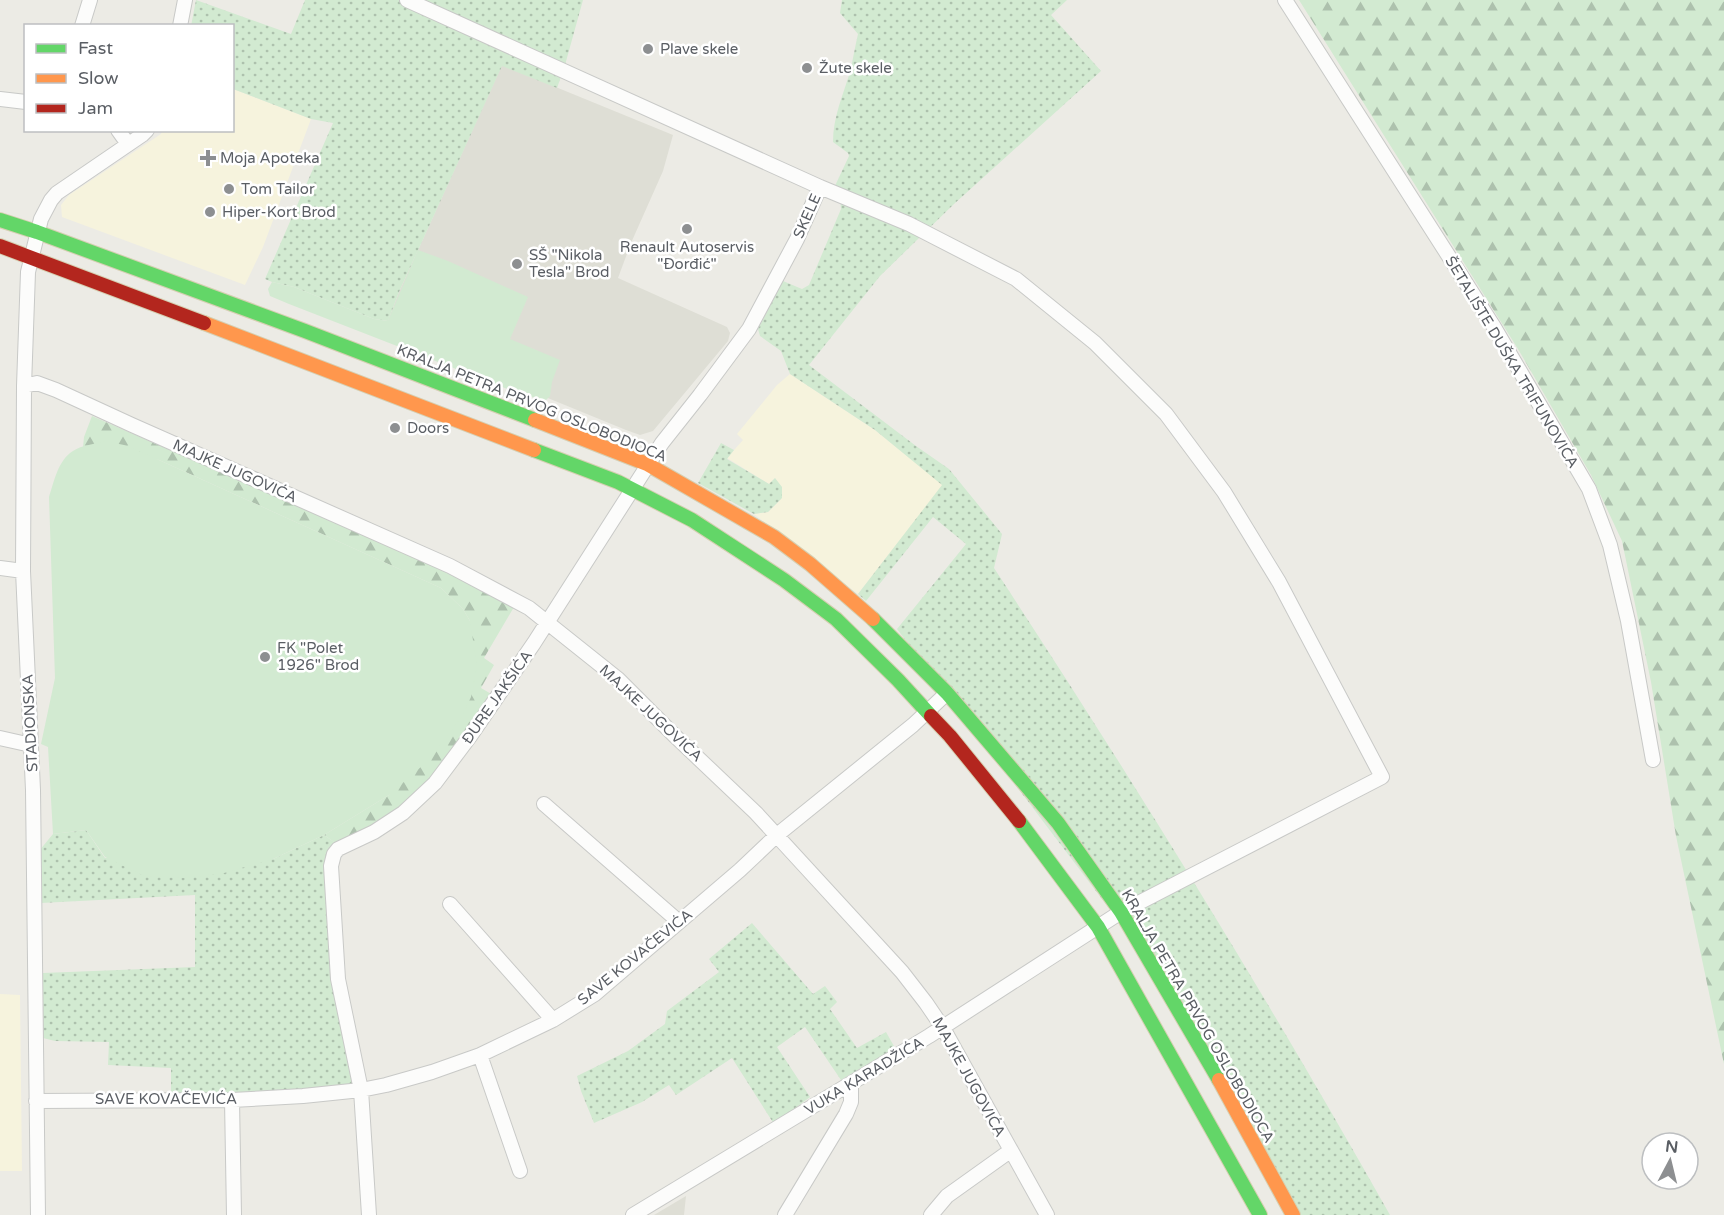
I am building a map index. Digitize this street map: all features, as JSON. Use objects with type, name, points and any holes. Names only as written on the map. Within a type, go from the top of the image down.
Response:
[{"type":"main road","name":"KRALJA PETRA PRVOG OSLOBODIOCA","points":[[0,220],[295,328],[647,464],[747,520],[801,557],[882,627],[947,693],[1058,823],[1121,912],[1226,1092],[1293,1215]]},
{"type":"main road","points":[[0,246],[618,482],[692,520],[784,580],[836,619],[928,711],[1027,831],[1098,927],[1260,1215]]},
{"type":"street","points":[[83,24],[90,0]]},
{"type":"street","points":[[180,24],[185,0]]},
{"type":"street","name":"SKELE","points":[[407,0],[820,187],[797,238],[749,329],[647,464]]},
{"type":"street","name":"ŠETALIŠTE DUŠKA TRIFUNOVIĆA","points":[[1284,0],[1494,327],[1589,489],[1610,545],[1628,621],[1653,760]]},
{"type":"street","points":[[0,99],[24,102]]},
{"type":"street","points":[[119,132],[128,144]]},
{"type":"street","name":"STADIONSKA","points":[[38,1215],[33,790],[23,571],[24,386],[28,272],[37,232],[45,211],[57,193],[144,132]]},
{"type":"street","name":"VUKA KARADŽIĆA","points":[[633,1215],[943,1028],[1121,912],[1382,777],[1279,582],[1224,492],[1166,414],[1095,343],[1016,279],[909,224],[820,187]]},
{"type":"street","name":"MAJKE JUGOVIĆA","points":[[24,386],[37,383],[56,390],[450,566],[529,608],[618,679],[777,834],[902,972],[943,1028],[1047,1215]]},
{"type":"street","name":"ĐURE JAKŠIĆA","points":[[361,1090],[338,978],[331,866],[334,854],[338,849],[374,832],[403,813],[435,783],[471,735],[547,622],[647,464]]},
{"type":"street","points":[[0,568],[23,571]]},
{"type":"street","name":"SAVE KOVAČEVIĆA","points":[[36,1101],[232,1100],[361,1090],[432,1072],[480,1055],[553,1020],[595,994],[740,870],[777,834],[880,752],[947,693]]},
{"type":"street","points":[[0,738],[31,745]]},
{"type":"street","points":[[544,804],[678,921]]},
{"type":"street","points":[[450,904],[553,1020]]},
{"type":"street","points":[[480,1055],[520,1172]]},
{"type":"street","points":[[784,1215],[846,1114],[850,1102],[851,1084]]},
{"type":"street","points":[[361,1090],[369,1215]]},
{"type":"street","points":[[232,1100],[234,1215]]},
{"type":"street","points":[[931,1215],[947,1196],[1010,1151]]},
{"type":"shaded area","name":"SŠ \"Nikola Tesla\" Brod","points":[[502,65],[673,135],[663,171],[618,278],[727,327],[730,333],[728,341],[653,431],[640,435],[626,430],[384,331],[399,292]]},
{"type":"shaded area","points":[[234,89],[311,119],[263,247],[245,285],[62,217],[61,205],[69,195],[162,132],[234,132]]},
{"type":"shaded area","points":[[790,374],[875,430],[943,485],[858,594],[754,514],[768,512],[781,499],[775,478],[769,484],[727,458],[743,440],[737,434],[777,385]]},
{"type":"shaded area","points":[[0,994],[20,995],[22,1171],[0,1171]]},
{"type":"shaded area","points":[[686,1196],[684,1215],[654,1215]]},
{"type":"green space","points":[[196,0],[291,34],[305,0],[583,0],[557,88],[502,66],[388,321],[374,319],[294,287],[265,279],[333,123],[311,119],[234,89],[234,24],[191,24]]},
{"type":"green space","points":[[842,0],[1067,0],[1051,15],[1101,71],[954,204],[880,276],[809,365],[949,469],[1002,534],[994,568],[1198,888],[1390,1215],[1301,1215],[1190,1015],[897,629],[966,544],[933,517],[866,601],[858,594],[942,485],[875,430],[790,374],[781,351],[760,336],[758,329],[783,281],[802,289],[809,285],[841,209],[840,196],[834,188],[849,156],[833,142],[833,133],[858,34],[840,13]]},
{"type":"green space","points":[[1299,0],[1724,0],[1724,1064],[1676,836],[1651,682],[1622,541],[1591,475],[1518,349]]},
{"type":"green space","points":[[418,250],[528,297],[510,339],[560,360],[552,382],[550,396],[545,401],[515,392],[289,304],[270,296],[268,289],[272,282],[294,287],[374,319],[388,321]]},
{"type":"green space","points":[[92,416],[439,568],[514,607],[484,658],[494,665],[481,688],[493,695],[425,789],[380,824],[337,844],[324,835],[389,795],[470,621],[463,609],[441,588],[159,460],[83,447],[84,437]]},
{"type":"green space","name":"FK \"Polet 1926\" Brod","points":[[105,441],[124,445],[159,460],[441,588],[463,609],[470,621],[477,666],[471,697],[462,716],[430,759],[389,795],[324,835],[273,859],[224,873],[185,878],[144,876],[105,857],[86,830],[53,834],[48,747],[41,744],[55,678],[49,497],[57,472],[68,455],[80,447]]},
{"type":"green space","points":[[721,443],[734,450],[727,459],[769,484],[775,478],[782,487],[782,498],[768,512],[754,514],[698,483]]},
{"type":"green space","points":[[86,830],[105,858],[273,859],[324,835],[337,844],[328,850],[324,861],[332,980],[354,1084],[262,1091],[171,1093],[171,1068],[108,1065],[109,1042],[55,1041],[43,1038],[43,973],[195,967],[195,895],[41,903],[39,851],[53,834]]},
{"type":"green space","points":[[752,923],[813,994],[825,986],[837,1002],[830,1009],[857,1048],[886,1032],[895,1048],[841,1080],[805,1027],[777,1047],[810,1097],[774,1124],[732,1058],[676,1095],[669,1085],[642,1102],[594,1123],[577,1076],[628,1051],[665,1024],[667,1011],[719,972],[709,959]]},
{"type":"traffic: fast","points":[[0,220],[305,331],[535,420]]},
{"type":"traffic: fast","points":[[534,450],[618,482],[692,520],[784,580],[836,619],[931,716]]},
{"type":"traffic: fast","points":[[873,619],[947,693],[1058,823],[1121,912],[1219,1080]]},
{"type":"traffic: fast","points":[[1019,821],[1098,927],[1260,1215]]},
{"type":"traffic: slow","points":[[204,323],[534,450]]},
{"type":"traffic: slow","points":[[535,420],[647,464],[774,537],[810,564],[873,619]]},
{"type":"traffic: slow","points":[[1219,1080],[1293,1215]]},
{"type":"traffic: jam","points":[[0,246],[204,323]]},
{"type":"traffic: jam","points":[[931,716],[1019,821]]},
{"type":"place","name":"Plave skele","points":[[648,49]]},
{"type":"place","name":"Žute skele","points":[[807,68]]},
{"type":"place","name":"Moja Apoteka","points":[[208,158]]},
{"type":"place","name":"Tom Tailor","points":[[229,189]]},
{"type":"place","name":"Hiper-Kort Brod","points":[[210,212]]},
{"type":"place","name":"Renault Autoservis \"Đorđić\"","points":[[687,229]]},
{"type":"place","name":"SŠ \"Nikola Tesla\" Brod","points":[[517,264]]},
{"type":"place","name":"Doors","points":[[395,428]]},
{"type":"place","name":"FK \"Polet 1926\" Brod","points":[[265,657]]}]
